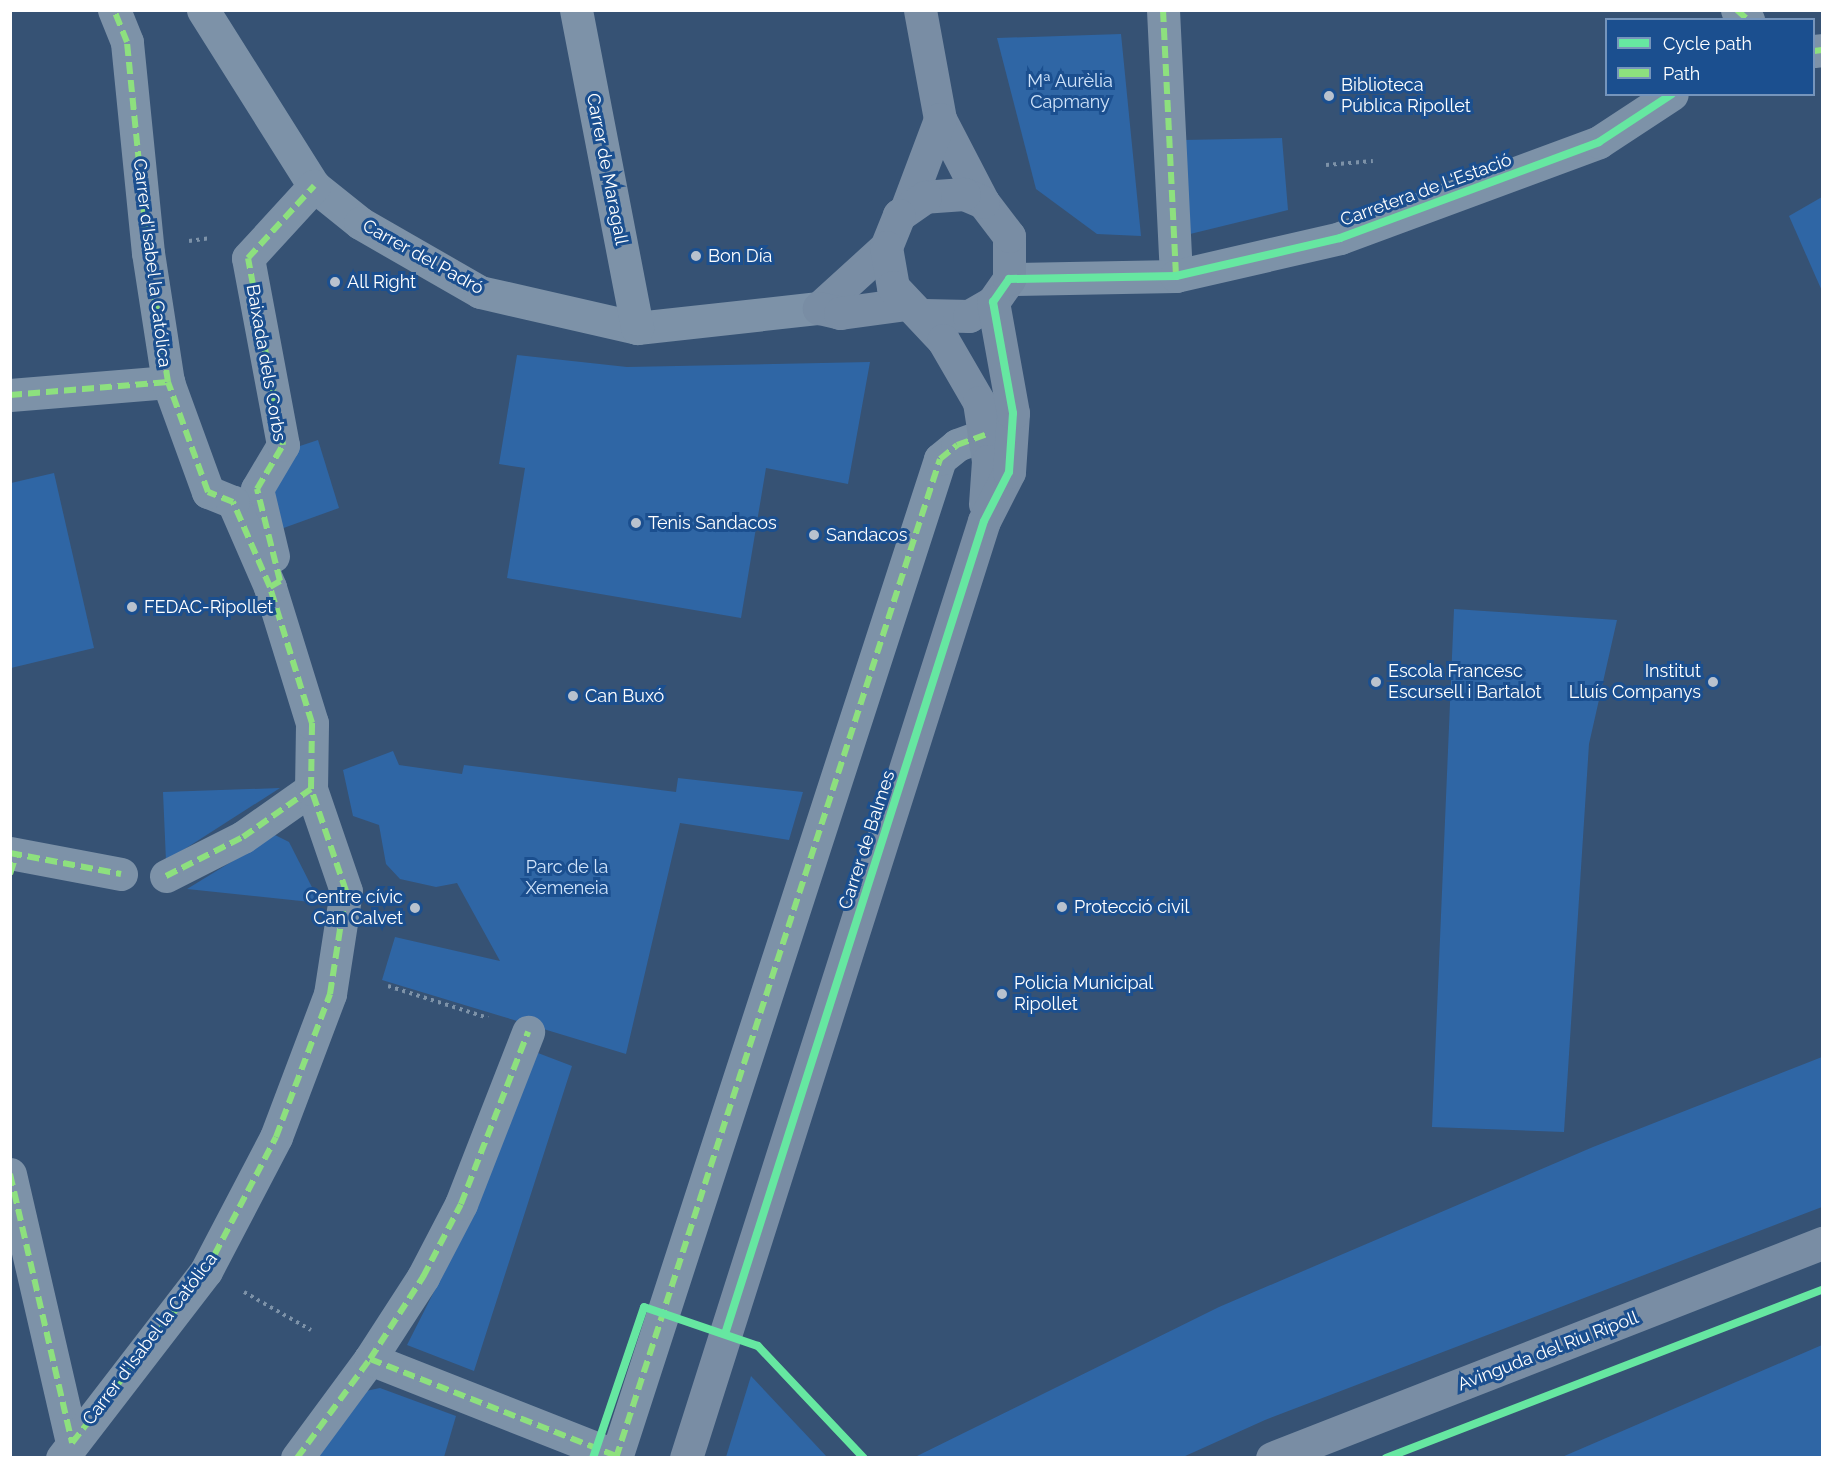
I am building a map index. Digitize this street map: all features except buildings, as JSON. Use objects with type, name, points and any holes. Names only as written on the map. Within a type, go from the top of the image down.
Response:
[{"type":"main road","points":[[915,309],[969,316],[1001,290],[1009,236],[983,202],[940,119],[920,10]]},
{"type":"main road","points":[[940,119],[907,207],[893,224],[886,247],[893,287],[960,362],[978,402],[985,435],[984,521]]},
{"type":"main road","points":[[907,207],[945,192],[983,202]]},
{"type":"main road","points":[[819,308],[886,247]]},
{"type":"main road","name":"Carrer de Balmes","points":[[686,1458],[984,521],[1009,472],[1014,440],[1001,355],[1001,290]]},
{"type":"main road","name":"Carrer del Padró","points":[[819,308],[840,313],[915,309]]},
{"type":"main road","name":"Avinguda del Riu Ripoll","points":[[1272,1458],[1822,1244]]},
{"type":"street","name":"Carrer d'Isabel la Católica","points":[[67,1450],[206,1270],[276,1137],[312,1053],[337,969],[346,891],[311,789],[312,723],[270,587],[233,502],[208,492],[168,382],[148,253],[127,42],[114,10]]},
{"type":"street","name":"Carrer del Padró","points":[[203,10],[314,186],[360,223],[480,292],[637,328],[819,308]]},
{"type":"street","name":"Carrer de Maragall","points":[[576,10],[637,328]]},
{"type":"street","points":[[1163,10],[1176,276]]},
{"type":"street","name":"Carretera de L'Estació","points":[[1001,290],[1176,276],[1340,238],[1599,142],[1669,96]]},
{"type":"street","name":"Baixada dels Corbs","points":[[270,587],[280,581],[257,489],[283,445],[248,258],[314,186]]},
{"type":"street","points":[[10,395],[168,382]]},
{"type":"street","points":[[370,1359],[616,1457],[940,459],[957,445],[985,435]]},
{"type":"street","points":[[166,876],[243,837],[311,789]]},
{"type":"street","points":[[12,861],[121,874]]},
{"type":"street","points":[[297,1458],[370,1359],[423,1277],[461,1204],[528,1032]]},
{"type":"street","points":[[10,1174],[67,1450]]},
{"type":"path","points":[[1326,165],[1373,161]]},
{"type":"path","points":[[388,986],[494,1020]]},
{"type":"path","points":[[240,1289],[312,1330]]},
{"type":"green space","name":"Mª Aurèlia Capmany","points":[[1121,34],[1141,236],[1097,234],[1036,189],[997,38]]},
{"type":"green space","points":[[1282,138],[1288,210],[1186,235],[1183,140]]},
{"type":"green space","points":[[1822,197],[1822,291],[1789,216]]},
{"type":"green space","name":"Tenis Sandacos","points":[[517,355],[627,367],[870,362],[848,484],[766,468],[741,618],[507,578],[525,468],[499,464]]},
{"type":"green space","points":[[318,440],[339,508],[278,530],[267,491],[297,447]]},
{"type":"green space","points":[[54,473],[94,648],[11,668],[11,483]]},
{"type":"green space","points":[[1454,609],[1617,620],[1589,744],[1564,1132],[1432,1127]]},
{"type":"green space","name":"Parc de la Xemeneia","points":[[393,751],[399,765],[462,774],[464,765],[676,792],[678,778],[803,792],[789,840],[680,823],[626,1054],[382,980],[395,937],[500,961],[457,883],[436,887],[400,879],[386,864],[379,825],[353,816],[343,770]]},
{"type":"green space","points":[[280,788],[166,861],[163,792]]},
{"type":"green space","points":[[275,835],[289,842],[320,903],[187,889]]},
{"type":"green space","points":[[538,1053],[572,1066],[474,1371],[407,1345],[451,1258]]},
{"type":"green space","points":[[1822,1057],[1822,1207],[1265,1420],[1183,1457],[915,1457],[1219,1307],[1593,1147]]},
{"type":"green space","points":[[1822,1345],[1822,1457],[1562,1457]]},
{"type":"green space","points":[[751,1376],[827,1457],[726,1457]]},
{"type":"green space","points":[[380,1388],[456,1416],[444,1457],[312,1458],[361,1392]]},
{"type":"marked path","points":[[72,1443],[206,1271],[276,1137],[330,994],[346,891],[311,789],[312,723],[270,587],[233,502],[208,492],[168,382],[148,253],[127,42],[114,10]]},
{"type":"marked path","points":[[1163,10],[1176,276]]},
{"type":"marked path","points":[[1737,10],[1746,18]]},
{"type":"marked path","points":[[1815,51],[1822,50]]},
{"type":"marked path","points":[[270,587],[280,581],[257,489],[283,445],[248,258],[314,186]]},
{"type":"marked path","points":[[10,395],[168,382]]},
{"type":"marked path","points":[[616,1458],[940,459],[957,445],[985,435]]},
{"type":"marked path","points":[[166,876],[243,837],[311,789]]},
{"type":"marked path","points":[[10,853],[121,874]]},
{"type":"marked path","points":[[10,874],[16,856]]},
{"type":"marked path","points":[[370,1359],[423,1277],[461,1204],[528,1032]]},
{"type":"marked path","points":[[10,1174],[72,1443]]},
{"type":"marked path","points":[[297,1458],[370,1359],[616,1456]]},
{"type":"cycle path","points":[[725,1334],[984,521],[1009,472],[1013,413],[993,302],[1009,279],[1176,276],[1340,238],[1599,142],[1669,96]]},
{"type":"cycle path","points":[[1386,1458],[1822,1290]]},
{"type":"cycle path","points":[[593,1458],[644,1307],[758,1346],[864,1458]]},
{"type":"place","name":"Biblioteca Pública Ripollet","points":[[1329,96]]},
{"type":"place","name":"Bon Día","points":[[696,256]]},
{"type":"place","name":"All Right","points":[[335,282]]},
{"type":"place","name":"Tenis Sandacos","points":[[636,523]]},
{"type":"place","name":"Sandacos","points":[[814,535]]},
{"type":"place","name":"FEDAC-Ripollet","points":[[132,607]]},
{"type":"place","name":"Escola Francesc Escursell i Bartalot","points":[[1376,682]]},
{"type":"place","name":"Institut Lluís Companys","points":[[1713,682]]},
{"type":"place","name":"Can Buxó","points":[[573,696]]},
{"type":"place","name":"Protecció civil","points":[[1062,907]]},
{"type":"place","name":"Centre cívic Can Calvet","points":[[415,908]]},
{"type":"place","name":"Policia Municipal Ripollet","points":[[1002,994]]}]
